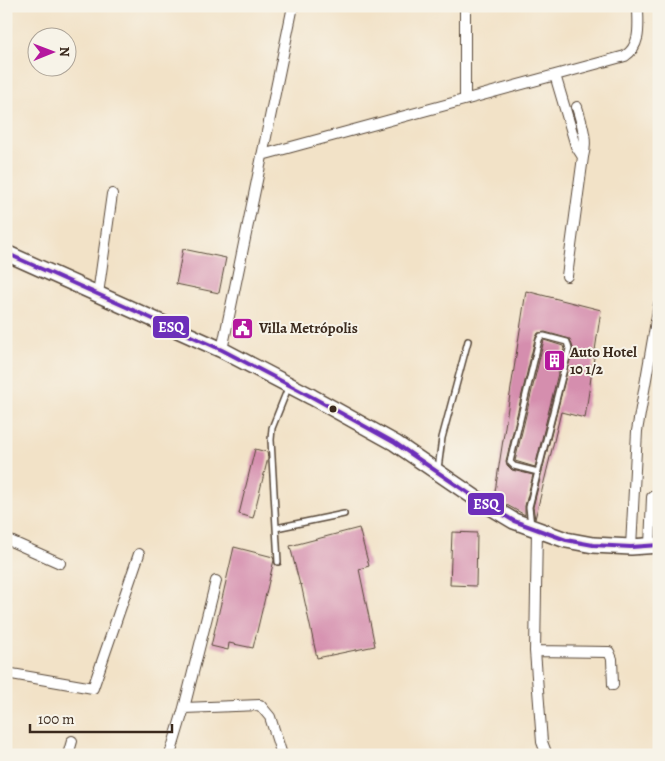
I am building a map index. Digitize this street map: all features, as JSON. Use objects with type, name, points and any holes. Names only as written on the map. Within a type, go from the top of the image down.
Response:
[{"type":"street","points":[[222,350],[293,6]]},
{"type":"street","points":[[465,6],[465,99]]},
{"type":"street","points":[[262,155],[616,58],[631,52],[636,46],[638,37],[638,6]]},
{"type":"street","points":[[555,75],[576,146],[583,157]]},
{"type":"street","points":[[567,276],[583,157],[586,148],[586,140],[578,107]]},
{"type":"street","points":[[98,294],[112,194]]},
{"type":"street","points":[[6,253],[222,350],[289,385],[394,443],[514,521],[534,529],[566,540],[593,545],[632,547],[655,545],[652,497],[659,493]]},
{"type":"street","points":[[632,547],[637,431],[659,304]]},
{"type":"street","points":[[534,529],[535,651],[542,742],[547,755]]},
{"type":"street","points":[[6,539],[60,563]]},
{"type":"street","points":[[6,673],[93,688],[139,554]]},
{"type":"street","points":[[170,755],[184,708],[216,581]]},
{"type":"street","points":[[535,651],[609,652],[612,655],[613,685]]},
{"type":"street","points":[[184,708],[260,705],[270,717],[282,755]]},
{"type":"street","points":[[68,755],[72,741]]},
{"type":"lane","points":[[534,529],[529,507],[538,472],[569,349],[567,342],[544,336],[541,336],[538,340],[510,462],[514,466],[538,472]]},
{"type":"lane","points":[[438,472],[442,438],[468,341]]},
{"type":"lane","points":[[278,562],[272,462],[272,428],[289,385]]},
{"type":"lane","points":[[276,528],[344,514]]},
{"type":"building","points":[[183,249],[226,258],[219,293],[176,284]]},
{"type":"building","points":[[526,291],[601,310],[585,418],[561,412],[535,519],[533,507],[573,348],[570,339],[545,332],[538,333],[535,339],[506,461],[512,470],[533,475],[525,506],[525,515],[494,498]]},
{"type":"building","points":[[544,340],[563,346],[564,349],[535,467],[515,461]]},
{"type":"building","points":[[255,449],[267,452],[268,458],[253,518],[239,514]]},
{"type":"building","points":[[359,528],[369,566],[359,569],[375,646],[317,658],[301,584],[290,546]]},
{"type":"building","points":[[452,532],[477,533],[476,586],[450,585]]},
{"type":"building","points":[[234,547],[273,557],[274,560],[253,648],[229,643],[228,650],[211,646]]},
{"type":"transit line","name":"ESQ","points":[[6,253],[222,350],[312,397],[395,443],[474,497],[514,521],[566,540],[593,545],[631,547],[659,545]]},
{"type":"place","name":"Villa Metrópolis","points":[[243,328]]},
{"type":"place","name":"Auto Hotel 10 1/2","points":[[554,361]]}]
